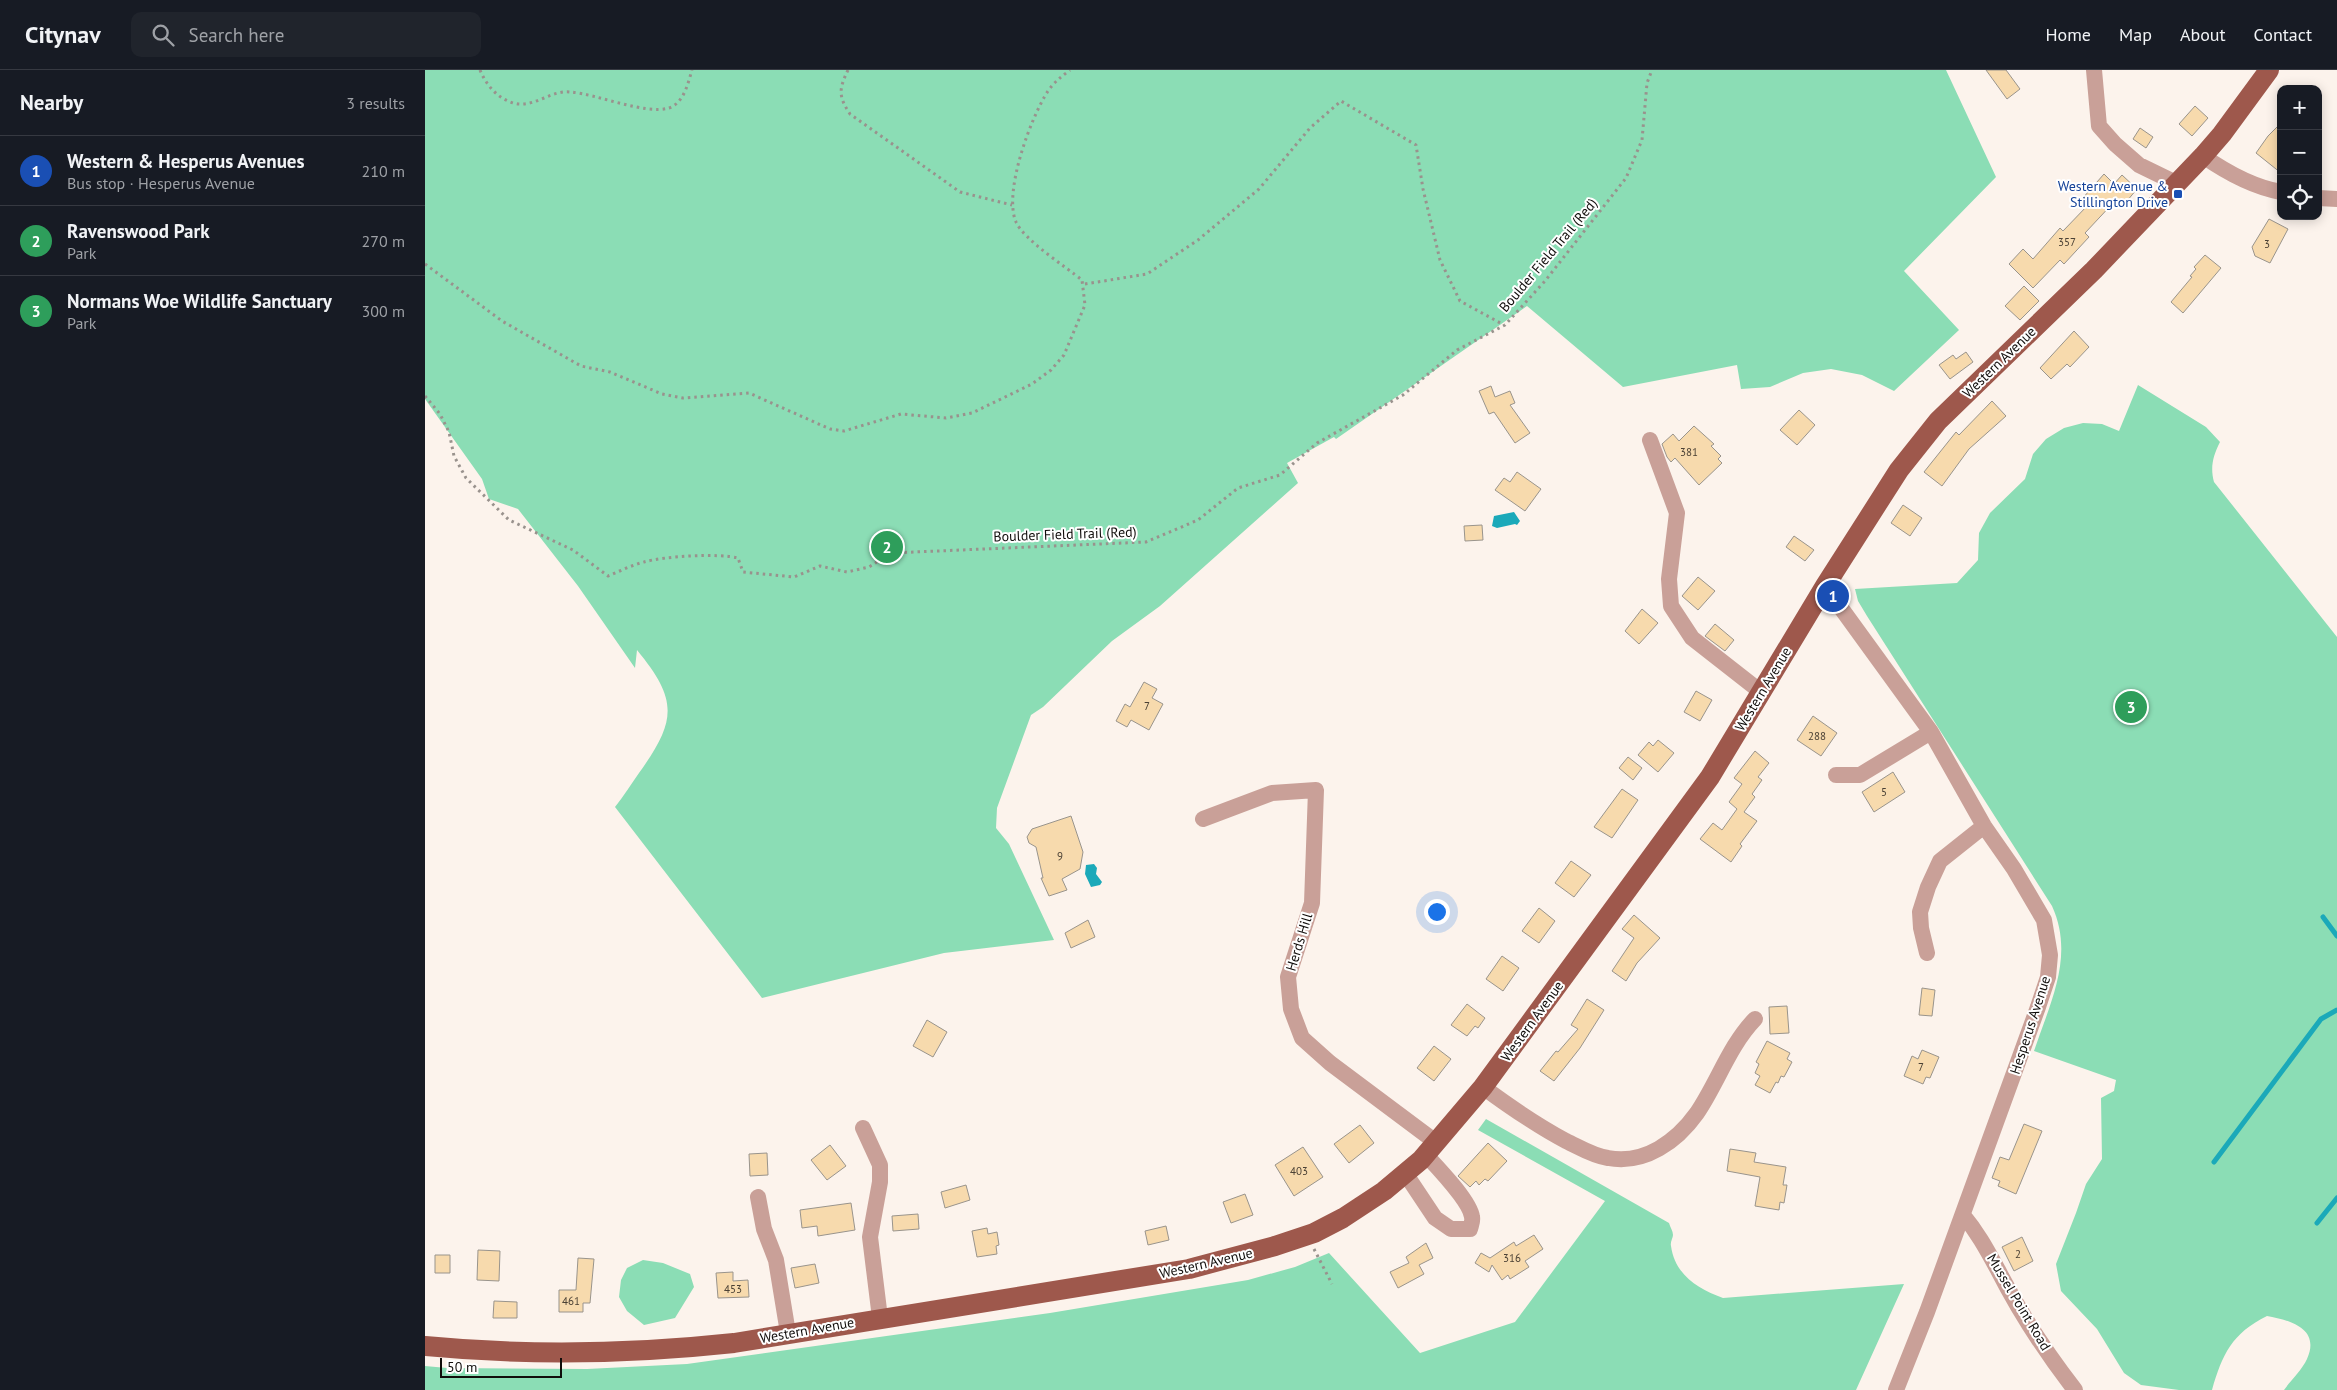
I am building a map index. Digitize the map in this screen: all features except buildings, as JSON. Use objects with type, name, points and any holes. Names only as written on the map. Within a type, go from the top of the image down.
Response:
[{"type":"main road","name":"Western Avenue","points":[[425,1346],[530,1352],[595,1352],[698,1347],[1189,1269],[1307,1236],[1343,1218],[1405,1173],[1432,1149],[1483,1087],[1710,776],[1825,586],[1899,470],[1938,421],[2094,270],[2203,156],[2222,134],[2269,70]]},
{"type":"street","points":[[2095,70],[2099,126],[2115,144],[2139,165],[2176,183]]},
{"type":"street","points":[[2203,156],[2223,170],[2269,190],[2277,191]]},
{"type":"street","points":[[2322,198],[2337,199]]},
{"type":"street","points":[[1650,440],[1677,512],[1669,579],[1671,606],[1692,638],[1761,692]]},
{"type":"street","name":"Hesperus Avenue","points":[[1825,586],[1931,732],[1984,826],[2014,870],[2044,920],[2050,955],[2048,977],[2038,1007],[1963,1215],[1896,1390]]},
{"type":"street","points":[[1836,775],[1860,775],[1931,732]]},
{"type":"street","name":"Herds Hill","points":[[1203,818],[1272,792],[1316,790],[1311,902],[1288,977],[1291,1008],[1302,1038],[1432,1149]]},
{"type":"street","points":[[1927,954],[1921,928],[1920,912],[1928,887],[1940,861],[1984,826]]},
{"type":"street","points":[[1483,1087],[1543,1129],[1584,1150],[1606,1158],[1636,1159],[1652,1153],[1684,1131],[1702,1105],[1739,1038],[1755,1019]]},
{"type":"street","points":[[863,1128],[880,1165],[880,1182],[870,1237],[880,1318]]},
{"type":"street","points":[[1405,1173],[1435,1218],[1451,1229],[1470,1229],[1473,1218],[1471,1210],[1432,1149]]},
{"type":"street","points":[[758,1197],[764,1229],[776,1260],[788,1334]]},
{"type":"street","name":"Mussel Point Road","points":[[1963,1215],[1981,1239],[1998,1271],[2060,1370],[2075,1390]]},
{"type":"path","points":[[480,70],[485,81],[500,97],[518,104],[529,103],[555,93],[570,92],[653,109],[670,108],[685,94],[691,70]]},
{"type":"path","points":[[848,70],[841,85],[841,101],[850,114],[960,192],[1012,205]]},
{"type":"path","points":[[425,264],[501,321],[581,366],[611,372],[662,394],[683,398],[749,393],[830,428],[844,431],[901,414],[946,418],[972,413],[1032,384],[1051,370],[1064,354],[1085,305],[1082,280],[1026,236],[1017,223],[1012,205],[1013,186],[1025,143],[1047,93],[1056,80],[1070,70]]},
{"type":"path","name":"Boulder Field Trail (Red)","points":[[425,396],[440,414],[449,432],[455,456],[466,478],[509,520],[573,550],[608,576],[645,562],[729,556],[738,558],[743,572],[795,577],[820,566],[847,572],[869,567],[891,553],[1145,542],[1198,520],[1238,488],[1280,475],[1317,443],[1403,395],[1457,350],[1505,325],[1545,280],[1626,178],[1642,140],[1647,83],[1652,70]]},
{"type":"path","points":[[1085,284],[1147,274],[1198,240],[1259,189],[1310,128],[1341,101],[1416,145],[1423,189],[1440,260],[1460,301],[1505,325]]},
{"type":"path","points":[[1307,1236],[1332,1284]]},
{"type":"green space","points":[[425,70],[1946,70],[1996,177],[1904,271],[1959,330],[1894,391],[1862,375],[1831,369],[1803,373],[1770,387],[1741,389],[1737,365],[1623,387],[1527,306],[1336,439],[1334,437],[1287,463],[1298,483],[1160,606],[1112,641],[1043,707],[1031,715],[997,808],[996,828],[1009,844],[1054,940],[944,953],[762,998],[615,807],[652,755],[666,724],[668,710],[666,697],[660,683],[637,650],[635,668],[578,586],[518,509],[489,499],[482,479],[425,399]]},
{"type":"green space","points":[[2138,385],[2206,427],[2220,442],[2213,462],[2214,482],[2337,637],[2337,1390],[2284,1390],[2305,1363],[2310,1348],[2310,1340],[2301,1327],[2285,1320],[2267,1316],[2245,1330],[2230,1346],[2220,1366],[2212,1390],[2179,1390],[2141,1385],[2124,1373],[2097,1329],[2061,1291],[2056,1264],[2086,1184],[2102,1159],[2101,1098],[2114,1091],[2116,1080],[2034,1051],[2053,997],[2061,961],[2061,943],[2052,906],[1867,616],[1858,601],[1855,589],[1957,583],[1978,560],[1979,533],[1990,513],[2025,479],[2033,454],[2046,439],[2064,428],[2083,423],[2102,424],[2119,431]]},
{"type":"green space","points":[[1486,1119],[1669,1223],[1673,1232],[1671,1246],[1677,1265],[1689,1280],[1723,1298],[1904,1284],[1856,1390],[425,1390],[425,1366],[447,1368],[587,1369],[687,1364],[1050,1313],[1248,1280],[1295,1267],[1329,1253],[1420,1353],[1515,1322],[1605,1201],[1478,1130]]},
{"type":"green space","points":[[643,1260],[663,1263],[690,1274],[694,1287],[675,1318],[644,1325],[627,1311],[619,1297],[621,1280],[627,1268]]},
{"type":"water","points":[[1514,512],[1520,521],[1517,525],[1497,528],[1492,526],[1494,516]]},
{"type":"water","points":[[1094,864],[1097,868],[1096,874],[1102,882],[1100,885],[1091,887],[1085,874],[1086,865]]},
{"type":"waterway","points":[[2323,917],[2337,936]]},
{"type":"waterway","points":[[2214,1162],[2321,1019],[2337,1010]]},
{"type":"waterway","points":[[2317,1223],[2337,1198]]},
{"type":"place","name":"Western Avenue & Stillington Drive","points":[[2178,194]]},
{"type":"place","name":"Ravenswood Park","points":[[887,547]]},
{"type":"place","name":"Western & Hesperus Avenues","points":[[1833,596]]},
{"type":"place","name":"Normans Woe Wildlife Sanctuary","points":[[2131,707]]}]
